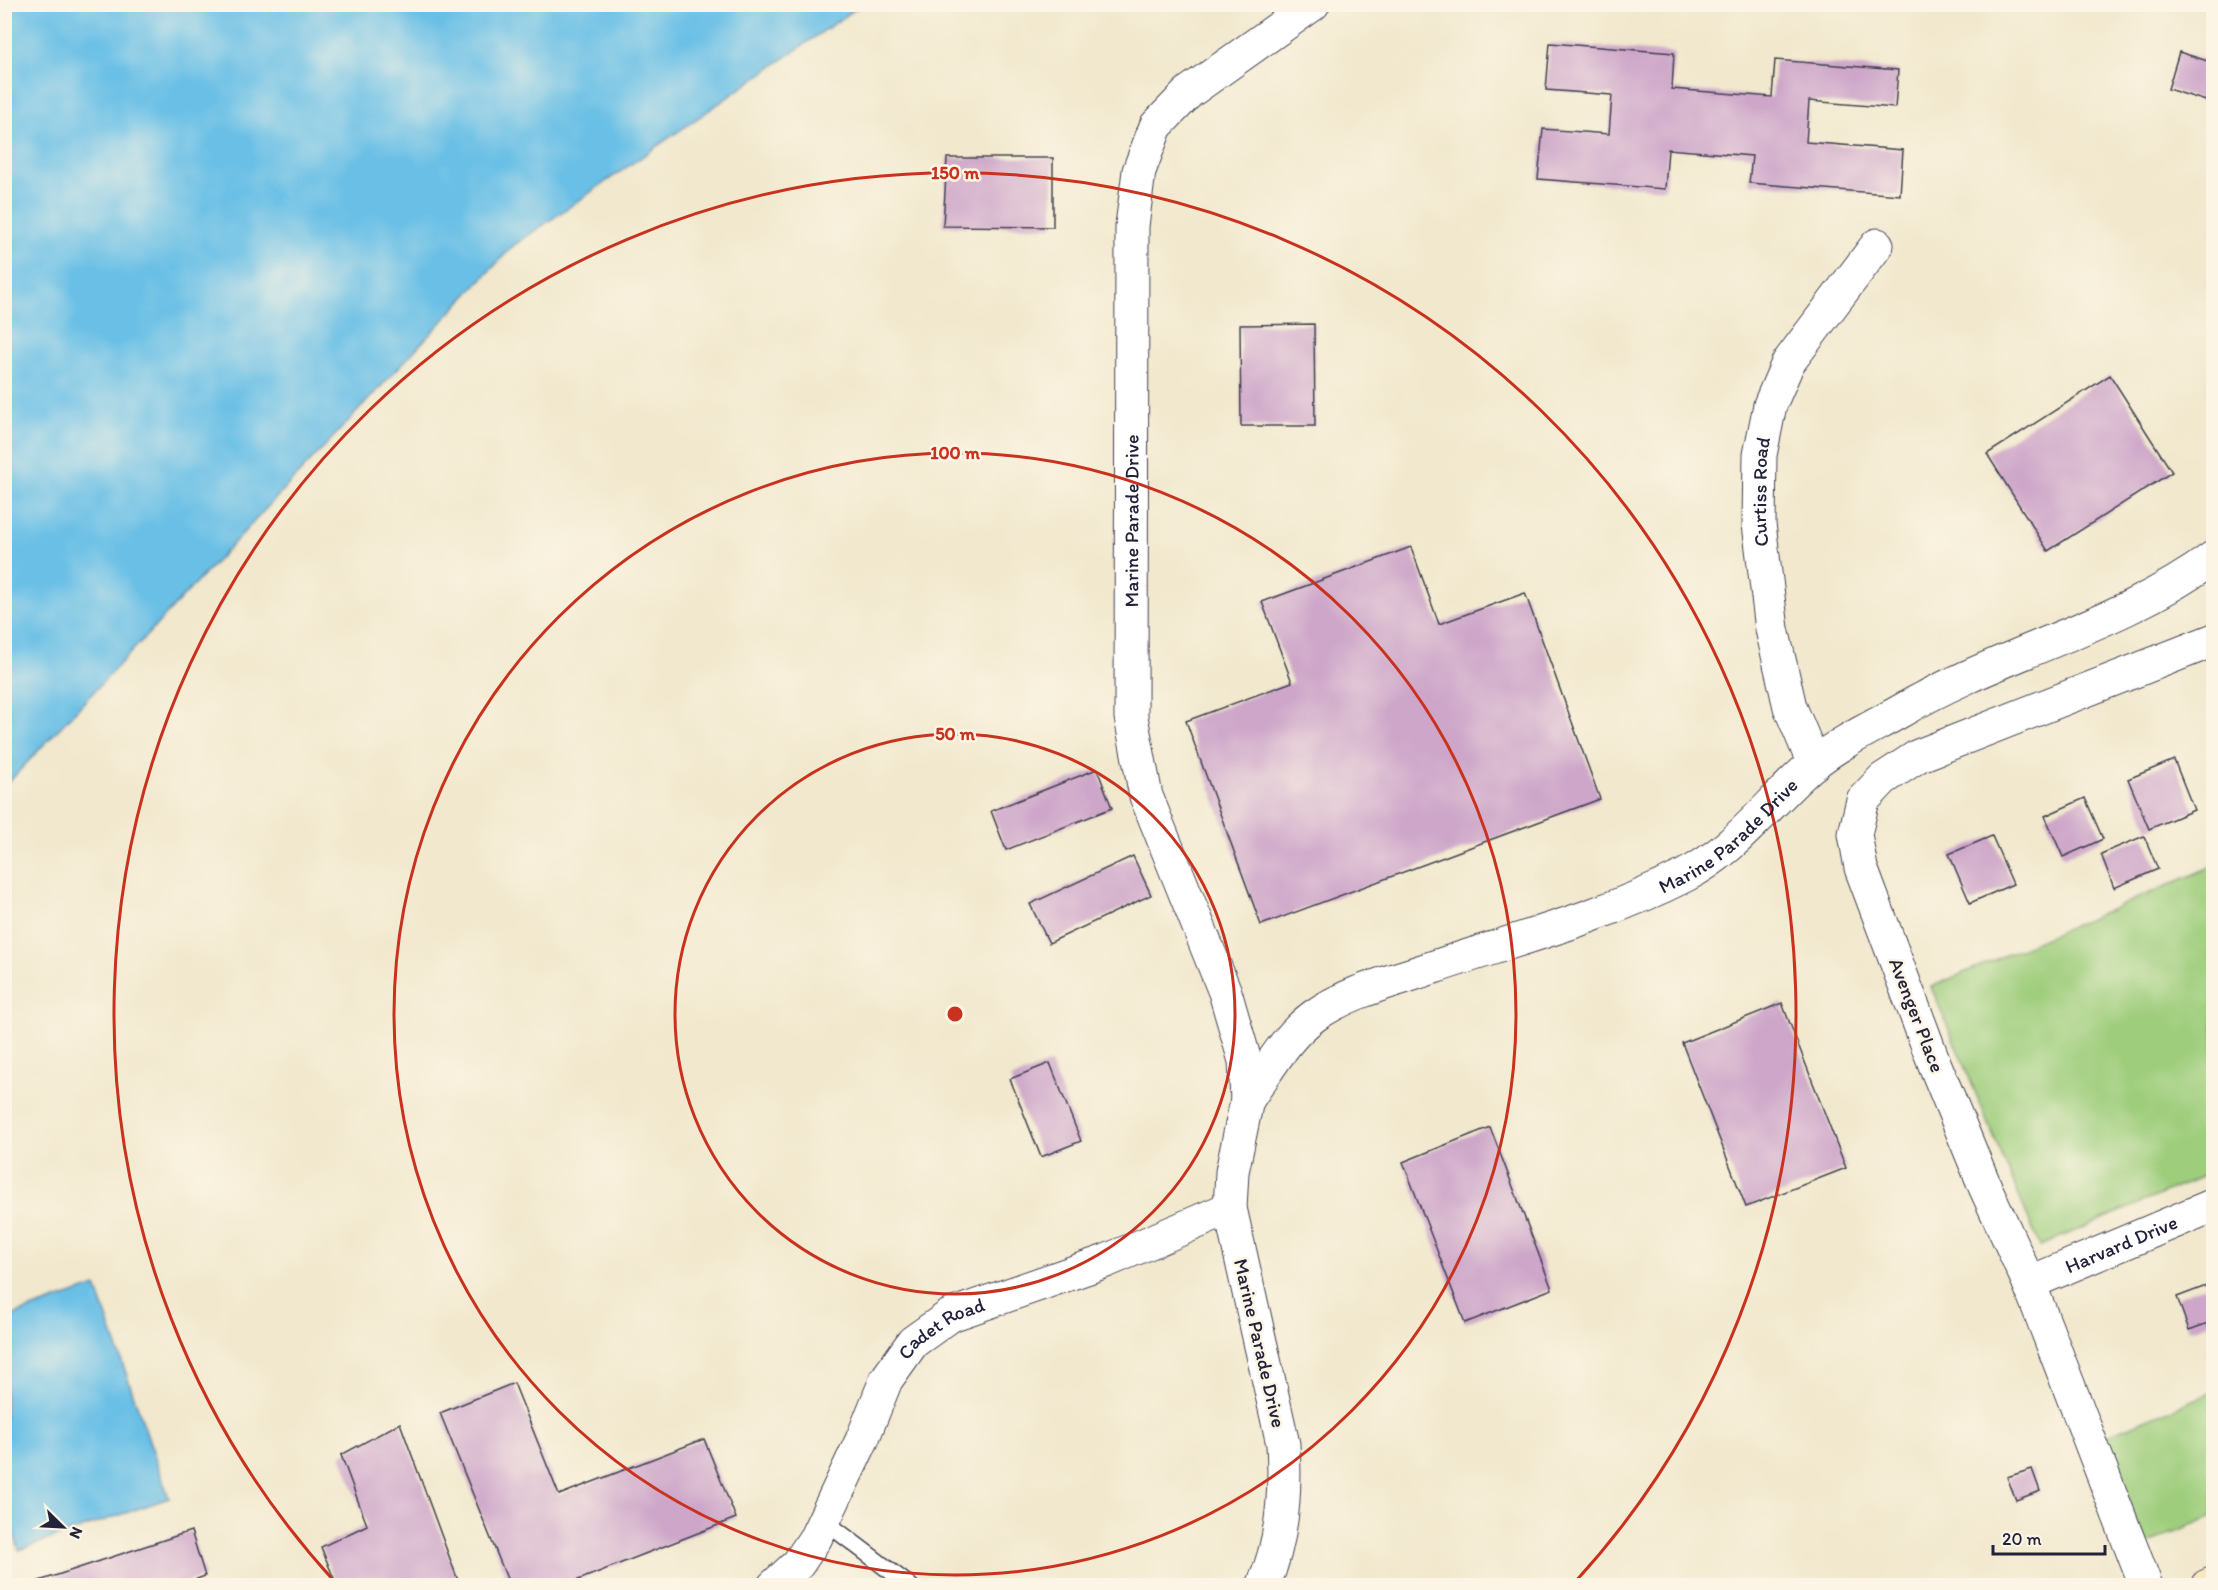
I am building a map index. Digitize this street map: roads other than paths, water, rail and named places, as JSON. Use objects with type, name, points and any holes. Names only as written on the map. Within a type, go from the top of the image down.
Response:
[{"type":"main road","points":[[2207,1586],[2214,1583]]},
{"type":"street","name":"Marine Parade Drive","points":[[1263,1586],[1270,1569],[1282,1513],[1283,1444],[1230,1208],[1232,1172],[1247,1100],[1245,1061],[1225,992],[1146,796],[1131,717],[1132,226],[1139,171],[1156,126],[1189,92],[1313,4]]},
{"type":"street","name":"Curtiss Road","points":[[1814,764],[1790,707],[1772,629],[1759,524],[1760,455],[1770,405],[1788,363],[1877,245]]},
{"type":"street","name":"Marine Parade Drive","points":[[1247,1100],[1283,1048],[1315,1015],[1370,988],[1603,911],[1685,875],[1725,850],[1814,764],[1930,695],[2108,618],[2214,557]]},
{"type":"street","name":"Avenger Place","points":[[2146,1586],[2029,1283],[1986,1189],[1944,1085],[1861,868],[1854,834],[1863,800],[1883,779],[1918,756],[2214,640]]},
{"type":"street","name":"Harvard Drive","points":[[2029,1283],[2214,1204]]},
{"type":"street","name":"Cadet Road","points":[[774,1586],[798,1564],[823,1520],[862,1440],[886,1380],[913,1342],[951,1315],[1106,1261],[1230,1208]]},
{"type":"lane","points":[[823,1520],[910,1586]]},
{"type":"water","points":[[5,4],[861,5],[513,246],[5,786]]},
{"type":"water","points":[[96,1286],[169,1498],[19,1550],[5,1508],[5,1318]]}]
